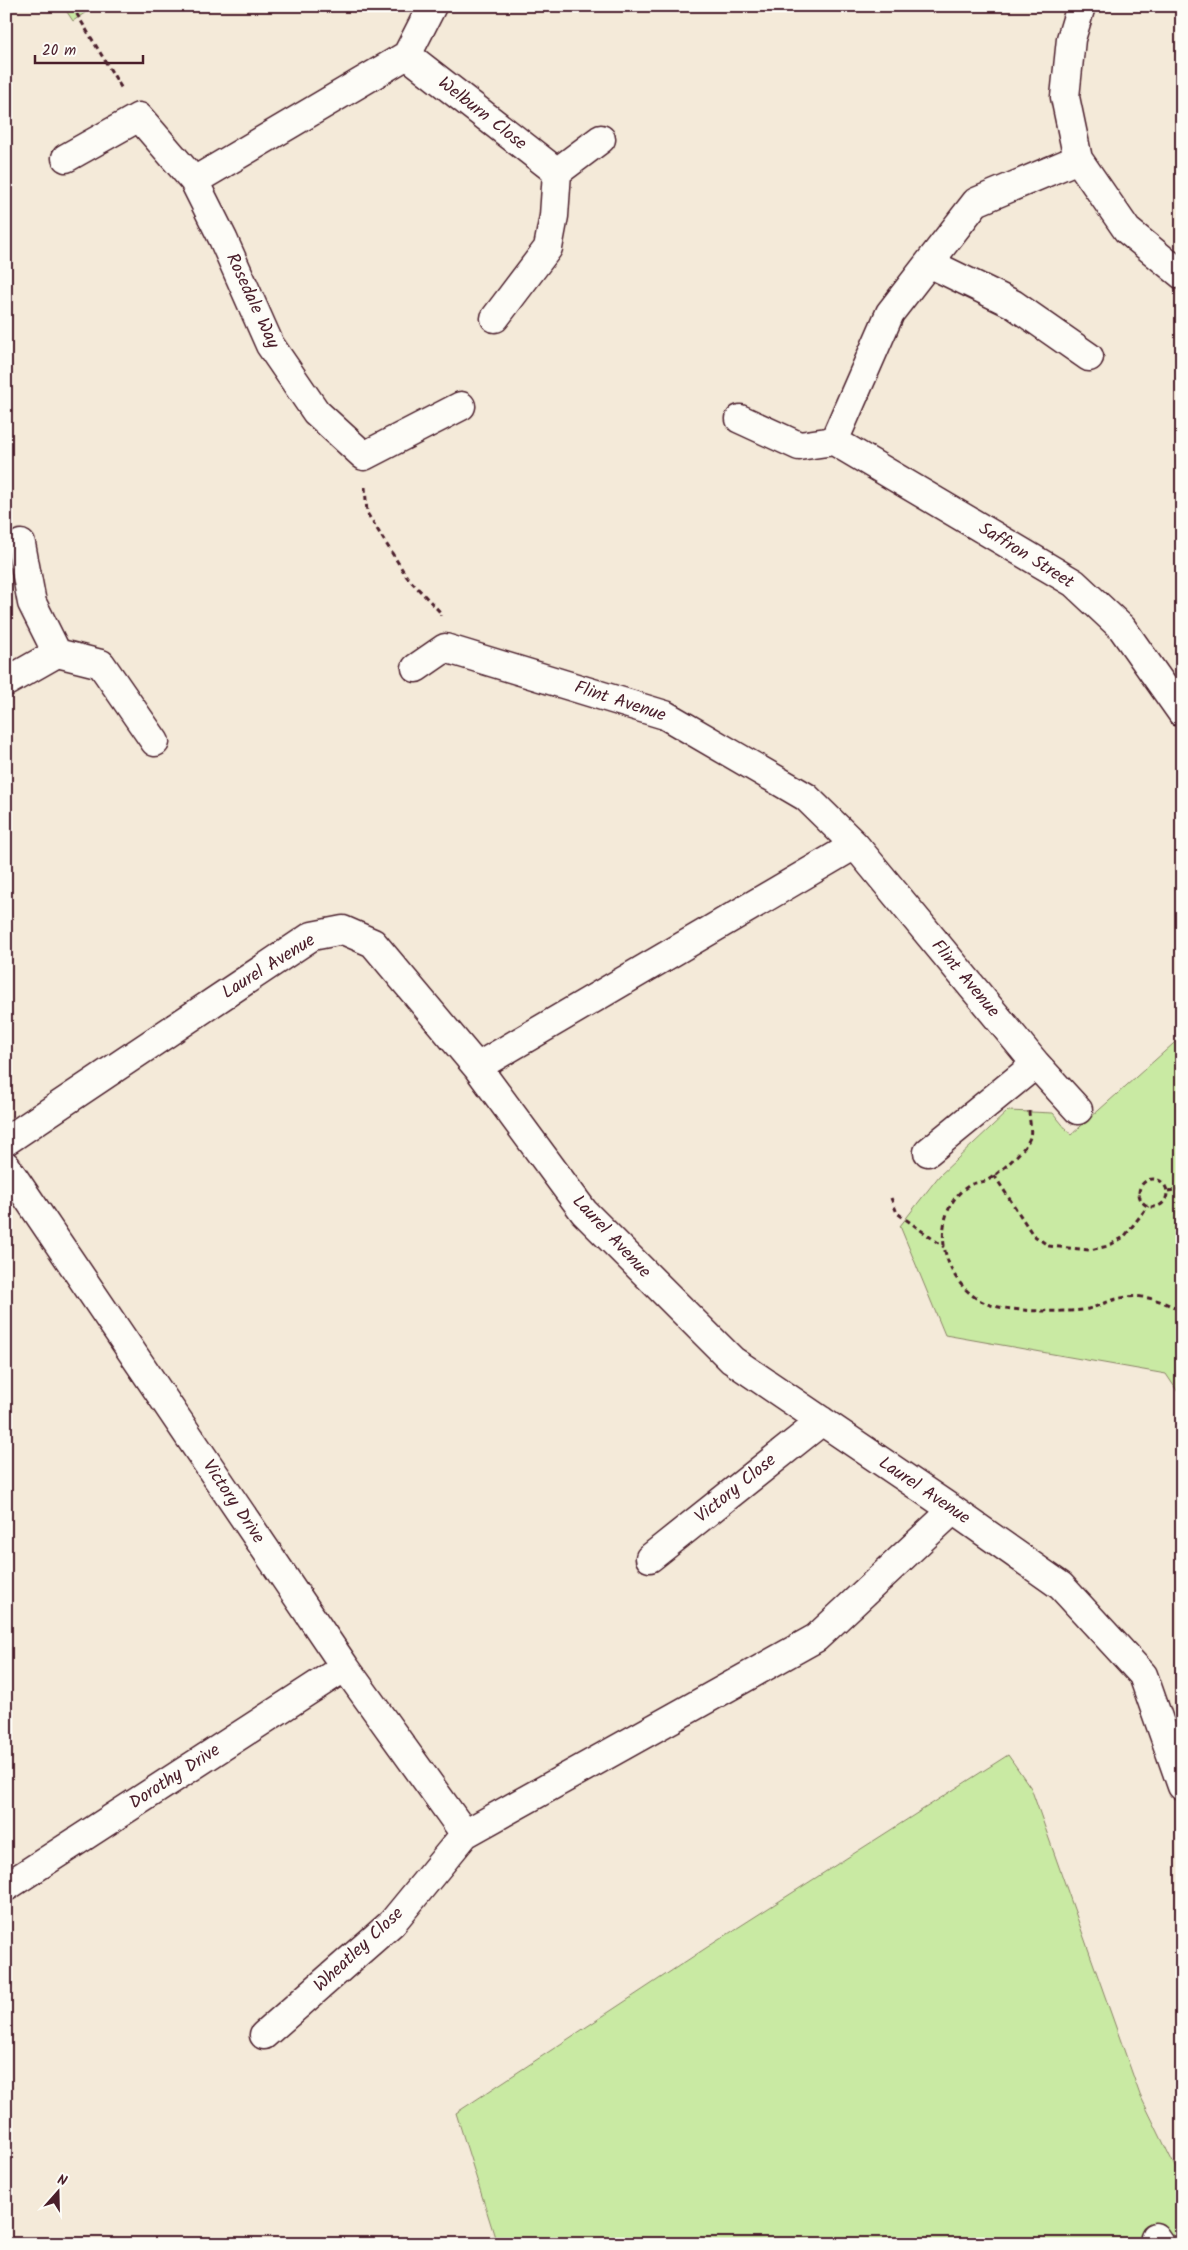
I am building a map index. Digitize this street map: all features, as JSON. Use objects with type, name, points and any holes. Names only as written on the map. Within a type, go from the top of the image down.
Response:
[{"type":"street","points":[[194,181],[407,55],[432,6]]},
{"type":"street","points":[[1081,6],[1070,39],[1065,97],[1078,159],[1128,230],[1182,275]]},
{"type":"street","name":"Welburn Close","points":[[407,55],[557,172]]},
{"type":"street","points":[[66,158],[139,118]]},
{"type":"street","name":"Rosedale Way","points":[[139,118],[194,181],[223,239],[270,346],[316,412],[364,456]]},
{"type":"street","points":[[495,318],[548,248],[554,216],[557,172],[601,139]]},
{"type":"street","points":[[740,419],[799,446],[834,441],[890,313],[976,202],[1078,159]]},
{"type":"street","points":[[928,263],[1013,304],[1089,357]]},
{"type":"street","points":[[364,456],[462,406]]},
{"type":"street","name":"Saffron Street","points":[[834,441],[1074,583],[1122,628],[1182,712]]},
{"type":"street","points":[[20,544],[32,603],[57,653]]},
{"type":"street","points":[[416,668],[445,648]]},
{"type":"street","name":"Flint Avenue","points":[[445,648],[665,715],[806,797],[855,844],[1032,1067],[1078,1110]]},
{"type":"street","points":[[6,682],[57,653],[101,664],[155,742]]},
{"type":"street","points":[[477,1067],[855,844]]},
{"type":"street","name":"Laurel Avenue","points":[[6,1142],[312,936],[343,930],[373,943],[477,1067],[584,1212],[732,1360],[1061,1586],[1144,1674],[1182,1786]]},
{"type":"street","points":[[928,1152],[1032,1067]]},
{"type":"street","name":"Victory Drive","points":[[6,1166],[345,1667],[465,1834]]},
{"type":"street","name":"Victory Close","points":[[650,1558],[822,1421]]},
{"type":"street","points":[[465,1834],[816,1638],[953,1510]]},
{"type":"street","name":"Dorothy Drive","points":[[6,1887],[345,1667]]},
{"type":"street","name":"Wheatley Close","points":[[264,2035],[392,1923],[465,1834]]},
{"type":"path","points":[[72,6],[139,118]]},
{"type":"path","points":[[364,456],[367,513],[407,577],[440,612],[445,648]]},
{"type":"path","points":[[1032,1067],[1030,1138],[1024,1148],[988,1180],[971,1184],[958,1194],[948,1210],[943,1233],[946,1260],[962,1287],[984,1303],[1058,1312],[1088,1309],[1121,1297],[1139,1297],[1169,1303],[1182,1312]]},
{"type":"path","points":[[994,1175],[1033,1235],[1049,1246],[1090,1250],[1108,1246],[1124,1237],[1148,1206]]},
{"type":"path","points":[[1156,1178],[1164,1183],[1168,1191],[1162,1204],[1153,1207],[1148,1206],[1144,1204],[1139,1196],[1143,1182],[1156,1178]]},
{"type":"path","points":[[1168,1191],[1182,1189]]},
{"type":"path","points":[[891,1198],[898,1213],[945,1248]]},
{"type":"green space","points":[[63,6],[95,6],[73,21]]},
{"type":"green space","points":[[1182,1036],[1182,1398],[1166,1374],[945,1335],[900,1226],[939,1176],[1008,1111],[1053,1113],[1071,1135]]},
{"type":"green space","points":[[1008,1755],[1031,1788],[1140,2095],[1182,2181],[1182,2244],[497,2244],[456,2113],[706,1948]]}]
